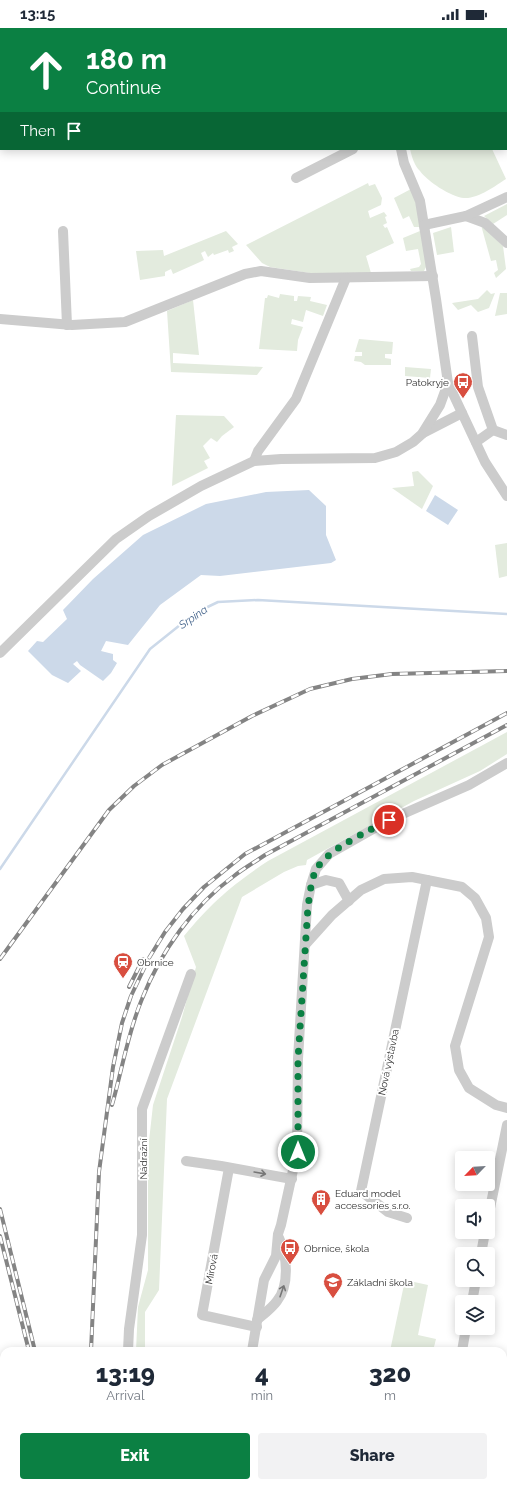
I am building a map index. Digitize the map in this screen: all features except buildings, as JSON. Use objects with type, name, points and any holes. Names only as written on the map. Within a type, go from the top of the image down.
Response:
[{"type":"street","points":[[296,178],[351,150]]},
{"type":"street","points":[[400,150],[406,170],[420,201],[433,276],[448,383],[485,462],[507,496]]},
{"type":"street","points":[[424,225],[466,216],[507,197]]},
{"type":"street","points":[[466,216],[485,223],[507,243]]},
{"type":"street","points":[[63,231],[67,325]]},
{"type":"street","points":[[0,319],[67,325],[125,322],[245,274],[261,271],[310,278],[433,276]]},
{"type":"street","points":[[254,461],[258,451],[296,399],[346,278]]},
{"type":"street","points":[[472,336],[478,387],[494,430],[507,435]]},
{"type":"street","points":[[422,434],[440,405],[448,383]]},
{"type":"street","points":[[0,653],[116,539],[150,516],[201,486],[254,461],[281,459],[376,458],[396,452],[413,442],[422,434],[462,413]]},
{"type":"street","points":[[476,442],[494,430]]},
{"type":"street","points":[[257,1324],[282,1293],[286,1264],[278,1234],[298,1152],[298,1059],[305,945],[311,885],[316,869],[329,854],[389,820],[468,785],[507,763]]},
{"type":"street","points":[[305,945],[332,915],[361,890],[384,879],[412,877],[462,887],[475,898],[486,918],[489,938],[455,1046],[459,1070],[469,1088],[496,1105],[507,1108]]},
{"type":"street","points":[[311,885],[326,880],[339,883],[349,901]]},
{"type":"street","name":"Nová výstavba","points":[[407,1218],[388,1212],[360,1191],[426,880]]},
{"type":"street","name":"Nádražní","points":[[128,1347],[129,1329],[142,1236],[142,1109],[191,974]]},
{"type":"street","points":[[492,1199],[507,1125]]},
{"type":"street","points":[[186,1161],[292,1179]]},
{"type":"street","name":"Mírová","points":[[229,1168],[202,1315],[257,1324]]},
{"type":"street","points":[[253,1347],[264,1280],[280,1246]]},
{"type":"street","points":[[463,1347],[465,1335]]},
{"type":"shaded area","points":[[410,150],[492,150],[506,179],[486,192],[469,198],[459,197],[440,188],[423,175],[412,158]]},
{"type":"shaded area","points":[[368,183],[369,186],[375,184],[382,198],[381,205],[368,211],[370,218],[384,212],[387,216],[385,217],[387,223],[383,225],[385,228],[387,227],[394,243],[366,256],[371,273],[323,275],[270,267],[262,263],[246,245]]},
{"type":"shaded area","points":[[411,189],[417,205],[427,265],[424,271],[411,271],[410,269],[419,267],[421,264],[418,249],[406,251],[403,238],[420,231],[419,227],[414,227],[409,216],[403,219],[394,198]]},
{"type":"shaded area","points":[[507,204],[507,215],[493,224],[484,216]]},
{"type":"shaded area","points":[[481,225],[503,246],[506,269],[496,278],[494,273],[498,270],[496,260],[491,261]]},
{"type":"shaded area","points":[[451,227],[454,252],[437,255],[433,233]]},
{"type":"shaded area","points":[[226,231],[238,244],[232,247],[234,251],[229,253],[228,250],[214,255],[213,253],[208,257],[205,251],[201,253],[204,260],[200,262],[173,274],[171,269],[165,272],[165,276],[140,280],[136,251],[163,250],[164,256]]},
{"type":"shaded area","points":[[487,290],[491,294],[495,293],[489,308],[478,312],[471,305],[458,310],[452,303],[478,299]]},
{"type":"shaded area","points":[[500,293],[507,293],[507,314],[495,316]]},
{"type":"shaded area","points":[[280,294],[294,296],[294,301],[297,301],[298,296],[311,297],[310,301],[327,305],[323,316],[306,310],[303,322],[292,319],[291,324],[303,327],[298,340],[297,351],[259,349],[265,298],[267,298],[268,295],[279,298]]},
{"type":"shaded area","points":[[193,300],[199,355],[173,353],[173,363],[263,367],[257,375],[171,372],[167,311]]},
{"type":"shaded area","points":[[359,339],[393,342],[392,354],[385,354],[385,358],[391,359],[391,365],[365,365],[361,362],[354,361],[355,356],[362,356],[362,352],[355,352]]},
{"type":"shaded area","points":[[405,367],[431,369],[430,378],[405,376]]},
{"type":"shaded area","points":[[176,415],[224,416],[234,427],[217,442],[211,438],[203,446],[210,458],[204,461],[208,468],[172,486]]},
{"type":"shaded area","points":[[418,471],[433,486],[422,509],[392,488],[414,486],[412,472]]},
{"type":"shaded area","points":[[507,543],[507,576],[499,578],[495,545]]},
{"type":"shaded area","points":[[507,732],[507,754],[480,771],[414,801],[307,860],[306,865],[298,866],[284,872],[242,897],[167,1099],[159,1290],[145,1312],[145,1347],[136,1347],[138,1307],[148,1270],[148,1150],[153,1105],[182,1017],[196,967],[184,936],[203,914],[223,895],[243,878],[268,861]]},
{"type":"shaded area","points":[[405,1280],[428,1285],[418,1335],[436,1339],[434,1347],[391,1347]]},
{"type":"water","points":[[309,490],[326,506],[326,535],[336,560],[331,563],[220,576],[201,575],[160,605],[128,645],[106,641],[101,651],[113,654],[113,660],[117,663],[111,673],[103,681],[80,665],[77,661],[73,664],[81,671],[68,683],[52,675],[28,651],[37,641],[43,642],[67,619],[63,610],[93,579],[143,535],[206,504],[266,492]]},
{"type":"water","points":[[435,495],[458,510],[448,525],[426,511]]},
{"type":"waterway","name":"Srpina","points":[[0,869],[150,649],[195,613],[218,602],[258,600],[507,614]]},
{"type":"railway","points":[[0,959],[109,810],[134,786],[162,765],[252,716],[310,689],[352,679],[392,674],[507,671]]},
{"type":"railway","points":[[91,1347],[99,1172],[113,1067],[122,1023],[131,996],[149,958],[165,932],[183,909],[204,887],[245,854],[507,713]]},
{"type":"railway","points":[[112,1105],[133,1025],[150,981],[169,947],[192,915],[205,901],[234,876],[265,855],[507,725]]},
{"type":"railway","points":[[129,987],[143,959]]},
{"type":"railway","points":[[0,1209],[34,1347]]},
{"type":"railway","points":[[0,1236],[28,1347]]},
{"type":"place","name":"Patokryje","points":[[463,399]]},
{"type":"place","name":"Obrnice","points":[[123,979]]},
{"type":"place","name":"Eduard model accessories s.r.o.","points":[[321,1216]]},
{"type":"place","name":"Obrnice, škola","points":[[290,1265]]},
{"type":"place","name":"Základní škola","points":[[333,1299]]},
{"type":"route","points":[[298,1152],[298,1059],[308,906],[311,885],[316,869],[329,854],[389,820]]}]
